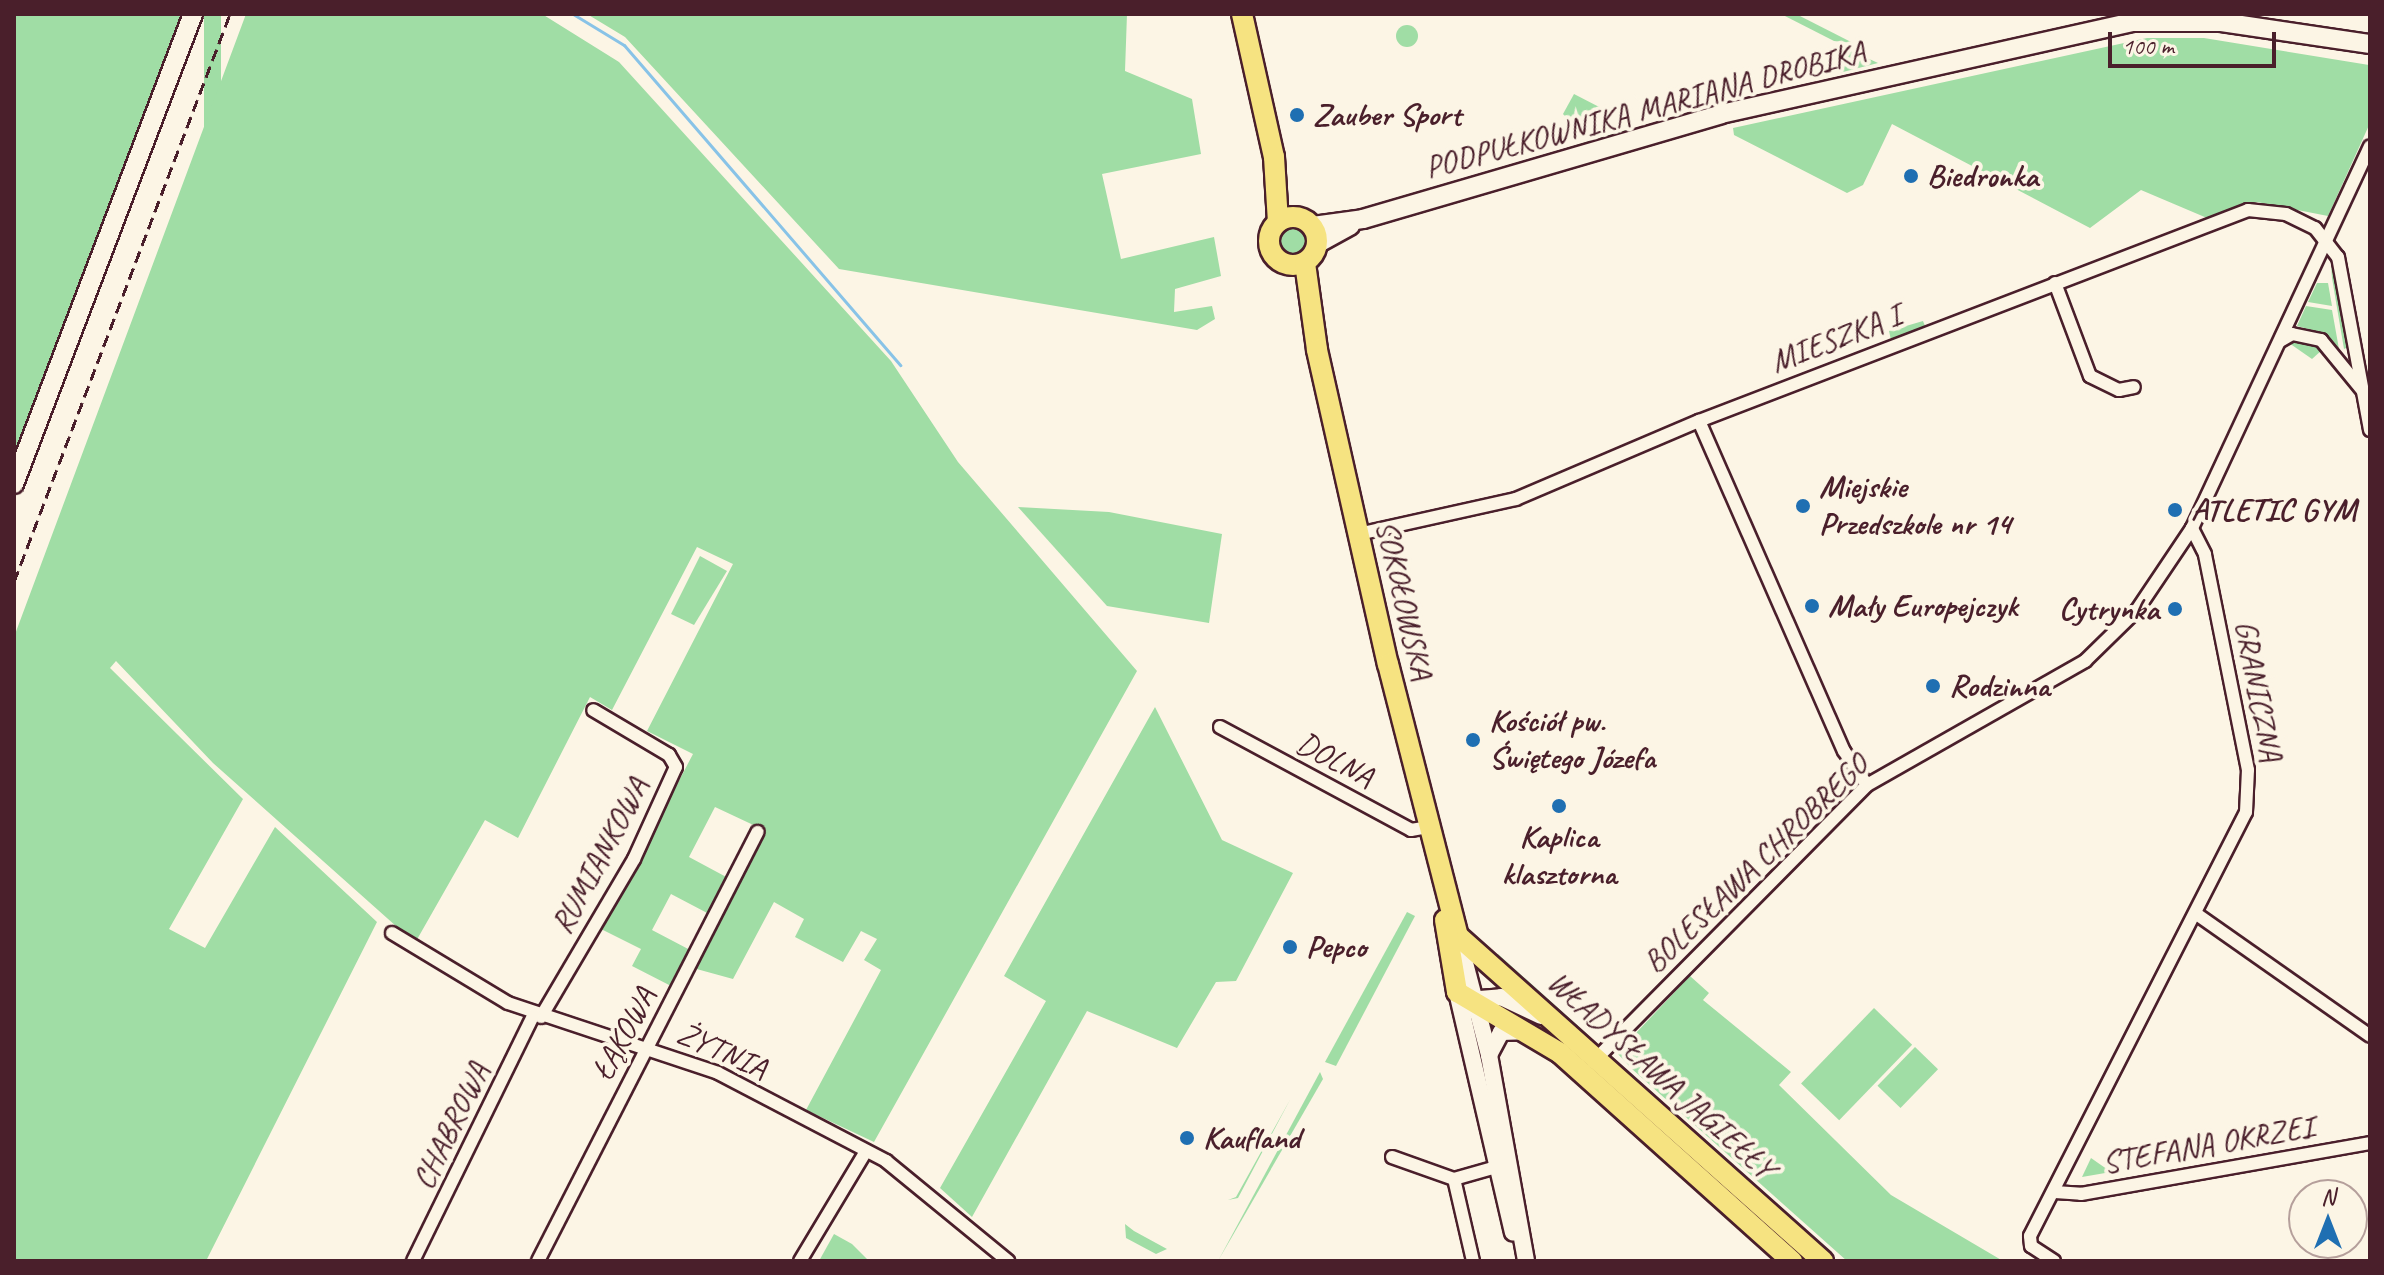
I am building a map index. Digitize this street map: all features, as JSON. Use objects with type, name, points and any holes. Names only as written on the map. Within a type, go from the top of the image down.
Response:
[{"type":"main road","points":[[14,484],[193,14]]},
{"type":"main road","points":[[1242,14],[1274,157],[1301,227],[1297,264]]},
{"type":"main road","name":"PODPUŁKOWNIKA MARIANA DROBIKA","points":[[1301,227],[1363,219],[1721,114],[2134,22],[2221,22],[2370,44]]},
{"type":"main road","name":"SOKOŁOWSKA","points":[[1301,227],[1270,247],[1297,264],[1443,888],[1465,1006]]},
{"type":"main road","name":"SOKOŁOWSKA","points":[[1443,888],[1458,936]]},
{"type":"main road","name":"WŁADYSŁAWA JAGIEŁŁY","points":[[1458,936],[1564,1028],[1590,1066],[1792,1261]]},
{"type":"main road","name":"WŁADYSŁAWA JAGIEŁŁY","points":[[1465,1006],[1526,1031],[1590,1066],[1823,1261]]},
{"type":"street","points":[[2192,528],[2368,156]]},
{"type":"street","name":"MIESZKA I","points":[[1358,534],[1516,499],[1699,421],[2248,210],[2286,214],[2327,240]]},
{"type":"street","points":[[2327,240],[2344,271],[2367,395],[2370,430]]},
{"type":"street","points":[[2055,283],[2090,376],[2119,390],[2134,387]]},
{"type":"street","points":[[2280,341],[2292,334],[2321,340],[2367,395]]},
{"type":"street","points":[[1699,421],[1844,751],[1867,785]]},
{"type":"street","name":"BOLESŁAWA CHROBREGO","points":[[1590,1066],[1867,785],[2107,644],[2192,528]]},
{"type":"street","name":"GRANICZNA","points":[[2054,1261],[2031,1246],[2030,1236],[2239,833],[2249,794],[2205,554],[2192,528]]},
{"type":"street","name":"RUMIANKOWA","points":[[538,1015],[634,859],[676,767],[669,755],[593,710]]},
{"type":"street","name":"DOLNA","points":[[1220,727],[1411,830],[1428,827]]},
{"type":"street","name":"ŁĄKOWA","points":[[538,1261],[758,832]]},
{"type":"street","points":[[2198,915],[2370,1036]]},
{"type":"street","name":"ŻYTNIA","points":[[392,933],[538,1015],[646,1047],[718,1073],[866,1151],[912,1178],[1008,1261]]},
{"type":"street","name":"SOKOŁOWSKA","points":[[1458,936],[1465,1006],[1496,1167],[1524,1261]]},
{"type":"street","points":[[1465,1006],[1501,997],[1564,1028]]},
{"type":"street","name":"SOKOŁOWSKA","points":[[1465,1006],[1489,1055],[1524,1261]]},
{"type":"street","name":"CHABROWA","points":[[413,1261],[538,1015]]},
{"type":"street","name":"WŁADYSŁAWA JAGIEŁŁY","points":[[1489,1055],[1501,1032],[1526,1031]]},
{"type":"street","name":"STEFANA OKRZEI","points":[[2055,1192],[2144,1183],[2370,1143]]},
{"type":"street","points":[[800,1261],[866,1151]]},
{"type":"street","points":[[1392,1157],[1454,1179],[1496,1167]]},
{"type":"street","points":[[1454,1179],[1473,1261]]},
{"type":"green space","points":[[14,14],[182,14],[14,456]]},
{"type":"green space","points":[[204,14],[221,14],[221,552],[204,552]]},
{"type":"green space","points":[[246,14],[542,14],[619,62],[891,361],[958,462],[1137,671],[874,1142],[806,1110],[881,970],[864,960],[877,939],[861,931],[843,962],[795,937],[804,919],[774,902],[733,979],[693,968],[764,830],[715,807],[689,857],[730,879],[711,915],[671,894],[652,930],[692,951],[673,987],[632,966],[641,949],[601,929],[693,754],[647,731],[733,564],[697,547],[612,710],[590,697],[518,838],[485,820],[415,943],[213,763],[116,661],[110,668],[243,799],[169,929],[205,948],[275,827],[377,922],[206,1261],[14,1261],[14,637]]},
{"type":"green space","points":[[587,14],[1127,14],[1125,71],[1192,99],[1201,154],[1102,174],[1121,259],[1214,237],[1221,276],[1175,289],[1174,312],[1212,306],[1215,319],[1197,330],[839,269],[625,37]]},
{"type":"green space","points":[[1781,14],[1796,14],[1853,43],[1834,41]]},
{"type":"green space","points":[[1407,25],[1415,28],[1418,36],[1415,44],[1407,47],[1399,44],[1396,36],[1399,28]]},
{"type":"green space","points":[[2147,38],[2204,38],[2369,65],[2370,123],[2328,216],[2257,202],[2207,218],[2141,190],[2090,228],[1892,124],[1863,185],[1847,193],[1734,135],[1733,128]]},
{"type":"green space","points":[[1850,50],[1878,63],[1839,73]]},
{"type":"green space","points":[[1574,94],[1605,110],[1571,123],[1563,114]]},
{"type":"green space","points":[[1626,130],[1623,134],[1407,196]]},
{"type":"green space","points":[[1293,223],[1305,228],[1310,240],[1305,252],[1293,257],[1281,252],[1276,240],[1281,228]]},
{"type":"green space","points":[[2331,265],[2350,346],[2344,349],[2332,278]]},
{"type":"green space","points":[[2317,283],[2328,283],[2332,306],[2308,302]]},
{"type":"green space","points":[[2306,306],[2332,310],[2339,349],[2323,333],[2297,326]]},
{"type":"green space","points":[[1923,321],[1925,326],[1891,340],[1889,331]]},
{"type":"green space","points":[[2300,340],[2316,344],[2322,350],[2312,359],[2289,343]]},
{"type":"green space","points":[[1018,507],[1109,512],[1222,534],[1209,623],[1107,606]]},
{"type":"green space","points":[[700,556],[727,571],[694,625],[671,614]]},
{"type":"green space","points":[[1155,707],[1222,840],[1293,873],[1236,981],[1216,982],[1177,1048],[1087,1011],[972,1217],[940,1188],[1046,1001],[1004,976]]},
{"type":"green space","points":[[1407,912],[1415,916],[1336,1066],[1325,1062]]},
{"type":"green space","points":[[1498,954],[1597,1043],[1492,955]]},
{"type":"green space","points":[[1690,976],[1709,993],[1703,1000],[1791,1072],[1779,1085],[1891,1195],[2003,1261],[1847,1261],[1632,1069],[1617,1053]]},
{"type":"green space","points":[[1874,1008],[1912,1045],[1839,1120],[1801,1084]]},
{"type":"green space","points":[[1915,1047],[1938,1069],[1901,1108],[1877,1086]]},
{"type":"green space","points":[[1320,1072],[1323,1079],[1218,1261]]},
{"type":"green space","points":[[1291,1098],[1238,1198],[1228,1200],[1236,1197]]},
{"type":"green space","points":[[2091,1158],[2111,1172],[2082,1177]]},
{"type":"green space","points":[[1125,1224],[1167,1249],[1156,1254],[1126,1238]]},
{"type":"green space","points":[[834,1234],[852,1244],[869,1261],[819,1261]]},
{"type":"waterway","points":[[573,14],[624,45],[900,365]]},
{"type":"railway","points":[[14,582],[230,14]]},
{"type":"place","name":"Zauber Sport","points":[[1297,115]]},
{"type":"place","name":"Biedronka","points":[[1911,176]]},
{"type":"place","name":"Miejskie Przedszkole nr 14","points":[[1803,506]]},
{"type":"place","name":"ATLETIC GYM","points":[[2175,510]]},
{"type":"place","name":"Mały Europejczyk","points":[[1812,606]]},
{"type":"place","name":"Cytrynka","points":[[2175,609]]},
{"type":"place","name":"Rodzinna","points":[[1933,686]]},
{"type":"place","name":"Kościół pw. Świętego Józefa","points":[[1473,740]]},
{"type":"place","name":"Kaplica klasztorna","points":[[1559,806]]},
{"type":"place","name":"Pepco","points":[[1290,947]]},
{"type":"place","name":"Kaufland","points":[[1187,1138]]}]
